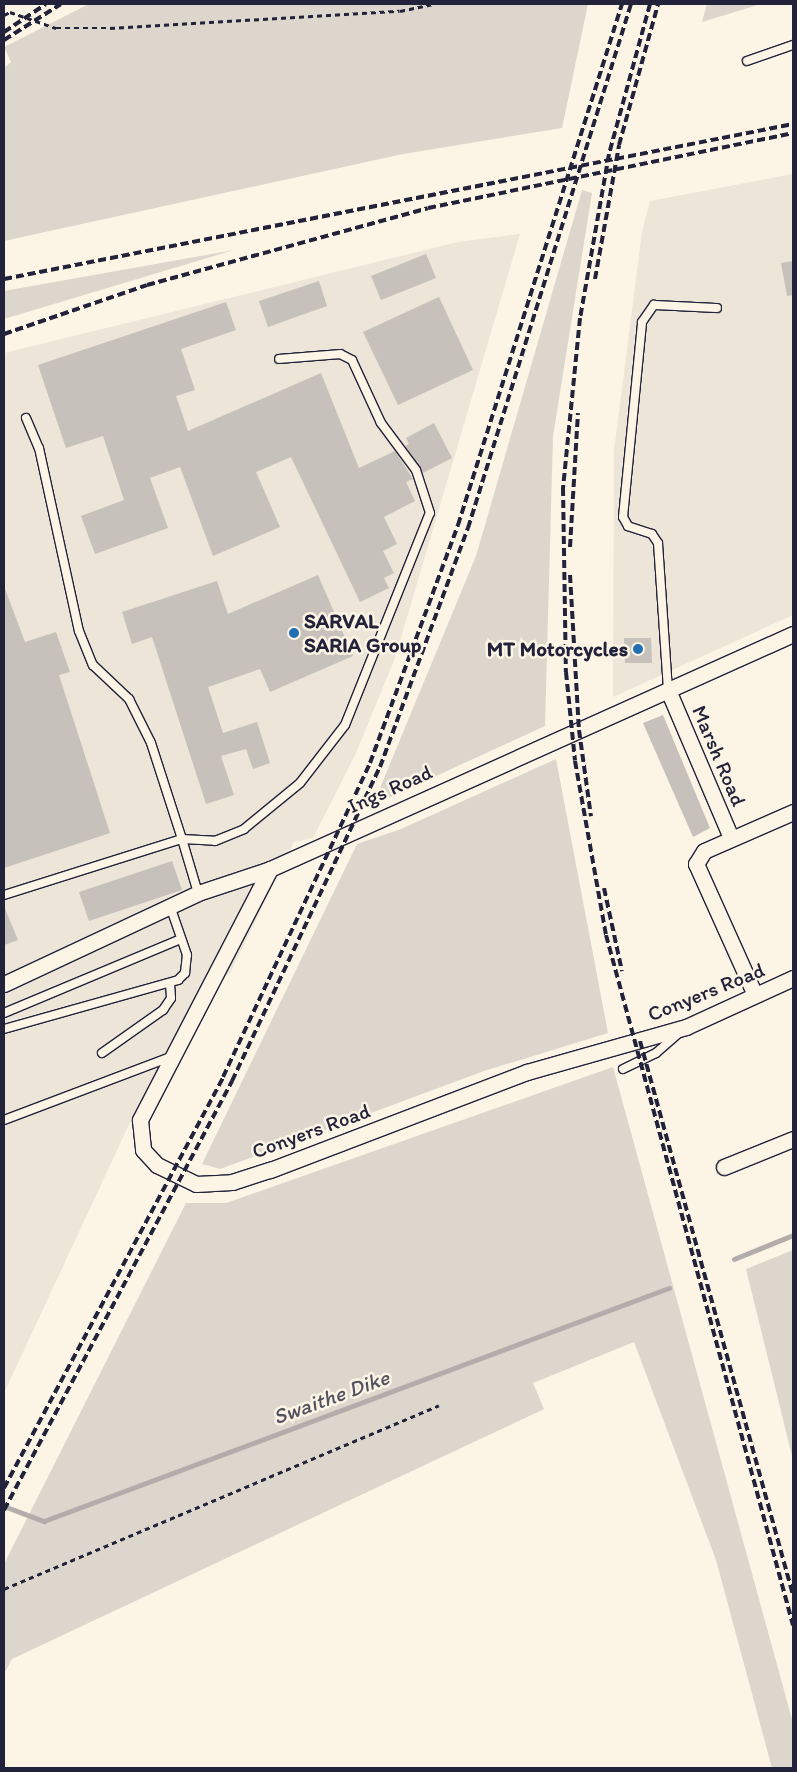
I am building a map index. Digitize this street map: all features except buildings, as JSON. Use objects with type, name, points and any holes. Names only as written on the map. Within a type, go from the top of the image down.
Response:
[{"type":"street","name":"Ings Road","points":[[4,984],[198,893],[270,869],[793,634]]},
{"type":"street","name":"Marsh Road","points":[[668,690],[732,838]]},
{"type":"street","points":[[755,995],[696,864],[704,851],[793,812]]},
{"type":"street","name":"Conyers Road","points":[[270,869],[140,1120],[143,1150],[157,1165],[207,1186],[270,1170],[527,1072],[686,1027],[793,978]]},
{"type":"street","points":[[724,1167],[793,1139]]},
{"type":"lane","points":[[746,61],[793,45]]},
{"type":"lane","points":[[668,690],[658,543],[652,534],[628,526],[623,517],[642,322],[654,305],[717,308]]},
{"type":"lane","points":[[4,895],[182,839],[215,841],[244,828],[300,783],[345,725],[430,513],[416,470],[380,423],[352,360],[340,354],[279,359]]},
{"type":"lane","points":[[26,418],[39,448],[79,631],[93,665],[129,699],[151,743],[198,893]]},
{"type":"lane","points":[[4,1029],[170,983],[185,972],[187,964],[170,906]]},
{"type":"lane","points":[[4,1013],[181,939]]},
{"type":"lane","points":[[102,1053],[163,1010],[171,998],[170,983]]},
{"type":"lane","points":[[623,1069],[656,1053],[686,1027]]},
{"type":"lane","points":[[4,1120],[175,1055]]},
{"type":"path","points":[[4,15],[10,12],[56,28],[110,28],[381,12],[433,4]]},
{"type":"path","points":[[4,1589],[439,1405]]},
{"type":"shaded area","points":[[89,4],[588,4],[562,128],[403,154],[4,241],[4,68],[11,62],[4,47]]},
{"type":"shaded area","points":[[707,4],[761,4],[702,22]]},
{"type":"shaded area","points":[[793,174],[793,615],[613,697],[614,451],[642,232],[650,201]]},
{"type":"shaded area","points":[[582,190],[592,193],[553,436],[545,726],[373,805],[476,556]]},
{"type":"shaded area","points":[[520,234],[395,658],[356,753],[313,838],[294,842],[230,973],[205,989],[133,1116],[4,1393],[4,353],[458,242]]},
{"type":"shaded area","points":[[234,250],[4,319],[4,291]]},
{"type":"shaded area","points":[[556,759],[608,1033],[484,1071],[220,1169],[202,1164],[357,844],[401,829]]},
{"type":"shaded area","points":[[613,1067],[793,1723],[793,1768],[772,1768],[716,1560],[634,1342],[533,1383],[544,1409],[12,1659],[4,1674],[4,1564],[186,1203],[226,1203]]},
{"type":"shaded area","points":[[793,1250],[793,1460],[746,1269]]},
{"type":"waterway","name":"Swaithe Dike","points":[[734,1259],[793,1235]]},
{"type":"waterway","name":"Swaithe Dike","points":[[4,1506],[44,1521],[669,1288]]},
{"type":"railway","points":[[4,32],[46,4]]},
{"type":"railway","points":[[4,40],[61,4]]},
{"type":"railway","points":[[4,1488],[223,1077],[370,763],[458,525],[622,4]]},
{"type":"railway","points":[[4,1510],[232,1081],[380,767],[468,528],[631,4]]},
{"type":"railway","points":[[650,4],[609,154],[580,318],[563,488],[566,672],[575,761],[606,935],[793,1625]]},
{"type":"railway","points":[[595,279],[619,145],[658,4]]},
{"type":"railway","points":[[4,279],[793,124]]},
{"type":"railway","points":[[4,334],[147,285],[428,208],[793,133]]},
{"type":"railway","points":[[570,547],[578,413]]},
{"type":"railway","points":[[570,575],[579,730],[591,816]]},
{"type":"railway","points":[[604,888],[622,971]]},
{"type":"railway","points":[[640,1041],[793,1595]]},
{"type":"place","name":"SARVAL SARIA Group","points":[[294,633]]},
{"type":"place","name":"MT Motorcycles","points":[[638,649]]}]
